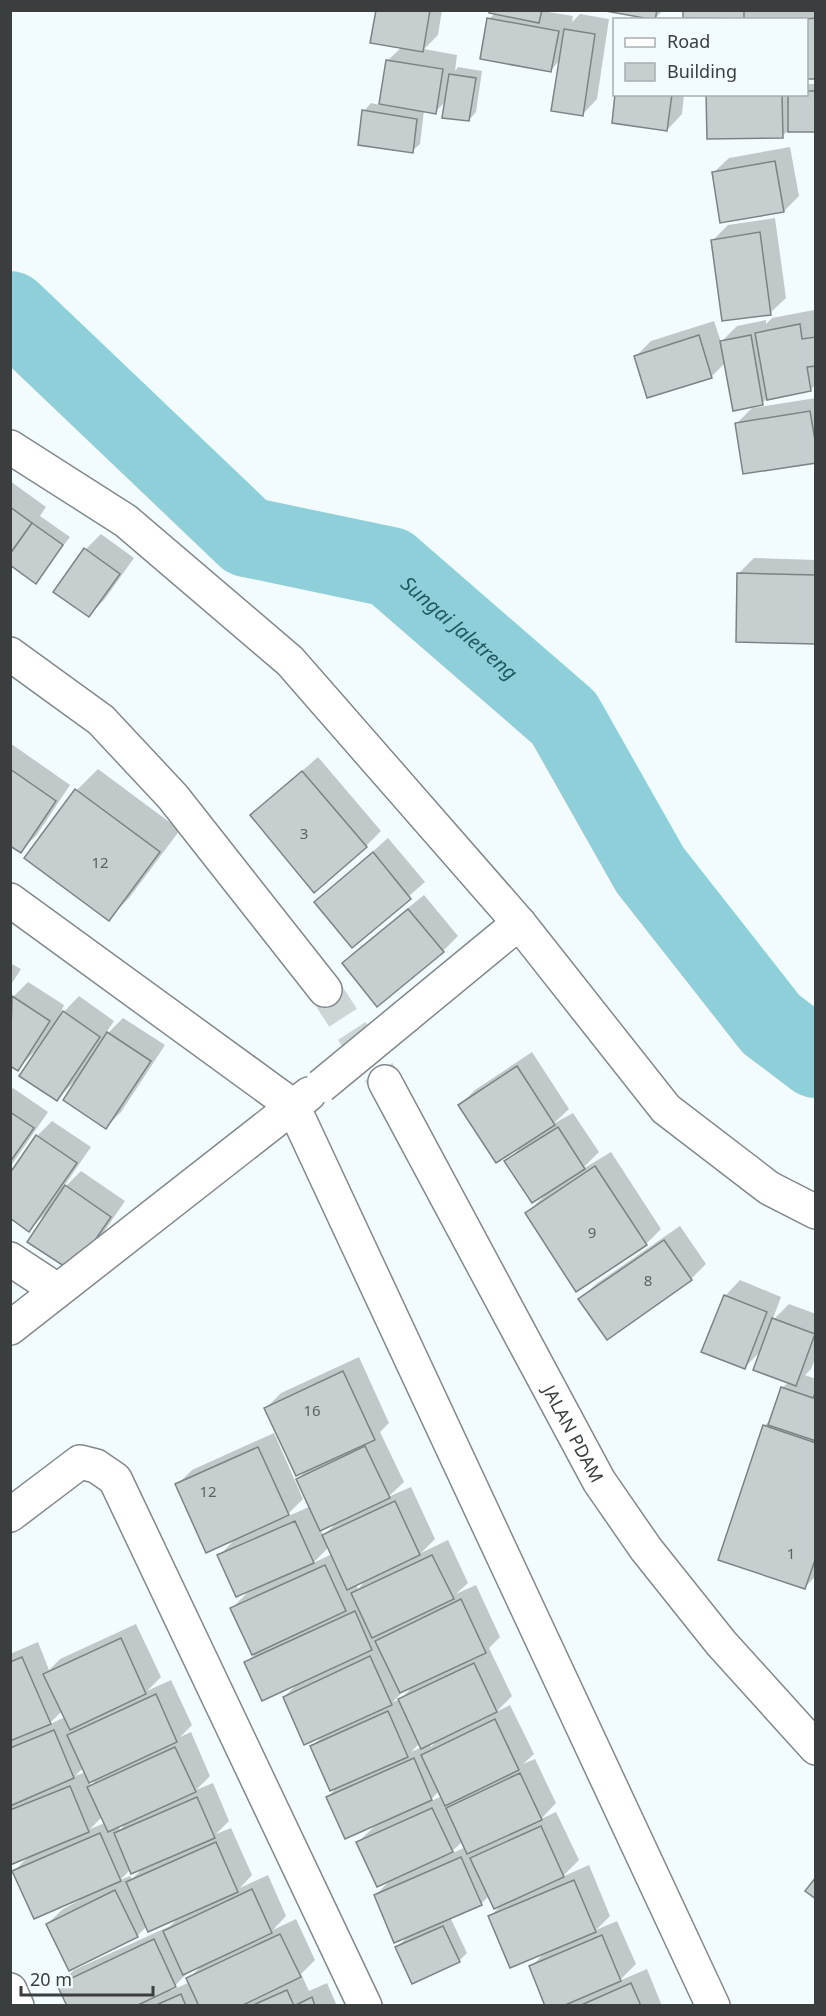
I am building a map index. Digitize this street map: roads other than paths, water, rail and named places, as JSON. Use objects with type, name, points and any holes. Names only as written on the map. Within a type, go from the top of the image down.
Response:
[{"type":"street","points":[[10,447],[126,521],[290,662],[519,923],[666,1109],[770,1188],[816,1212]]},
{"type":"street","points":[[10,654],[101,720],[173,797],[325,990]]},
{"type":"street","points":[[10,900],[293,1106],[713,2006]]},
{"type":"street","points":[[10,1328],[321,1086],[519,923]]},
{"type":"street","name":"JALAN PDAM","points":[[385,1082],[599,1481],[646,1549],[721,1643],[816,1748]]},
{"type":"street","points":[[10,1258],[57,1290]]},
{"type":"street","points":[[10,1515],[80,1462],[96,1466],[115,1479],[365,2006]]},
{"type":"street","points":[[10,1990],[17,2006]]},
{"type":"waterway","name":"Sungai Jaletreng","points":[[10,311],[247,537],[390,567],[564,718],[650,870],[771,1024],[816,1058]]},
{"type":"tunnel","points":[[325,990],[385,1082]]}]
